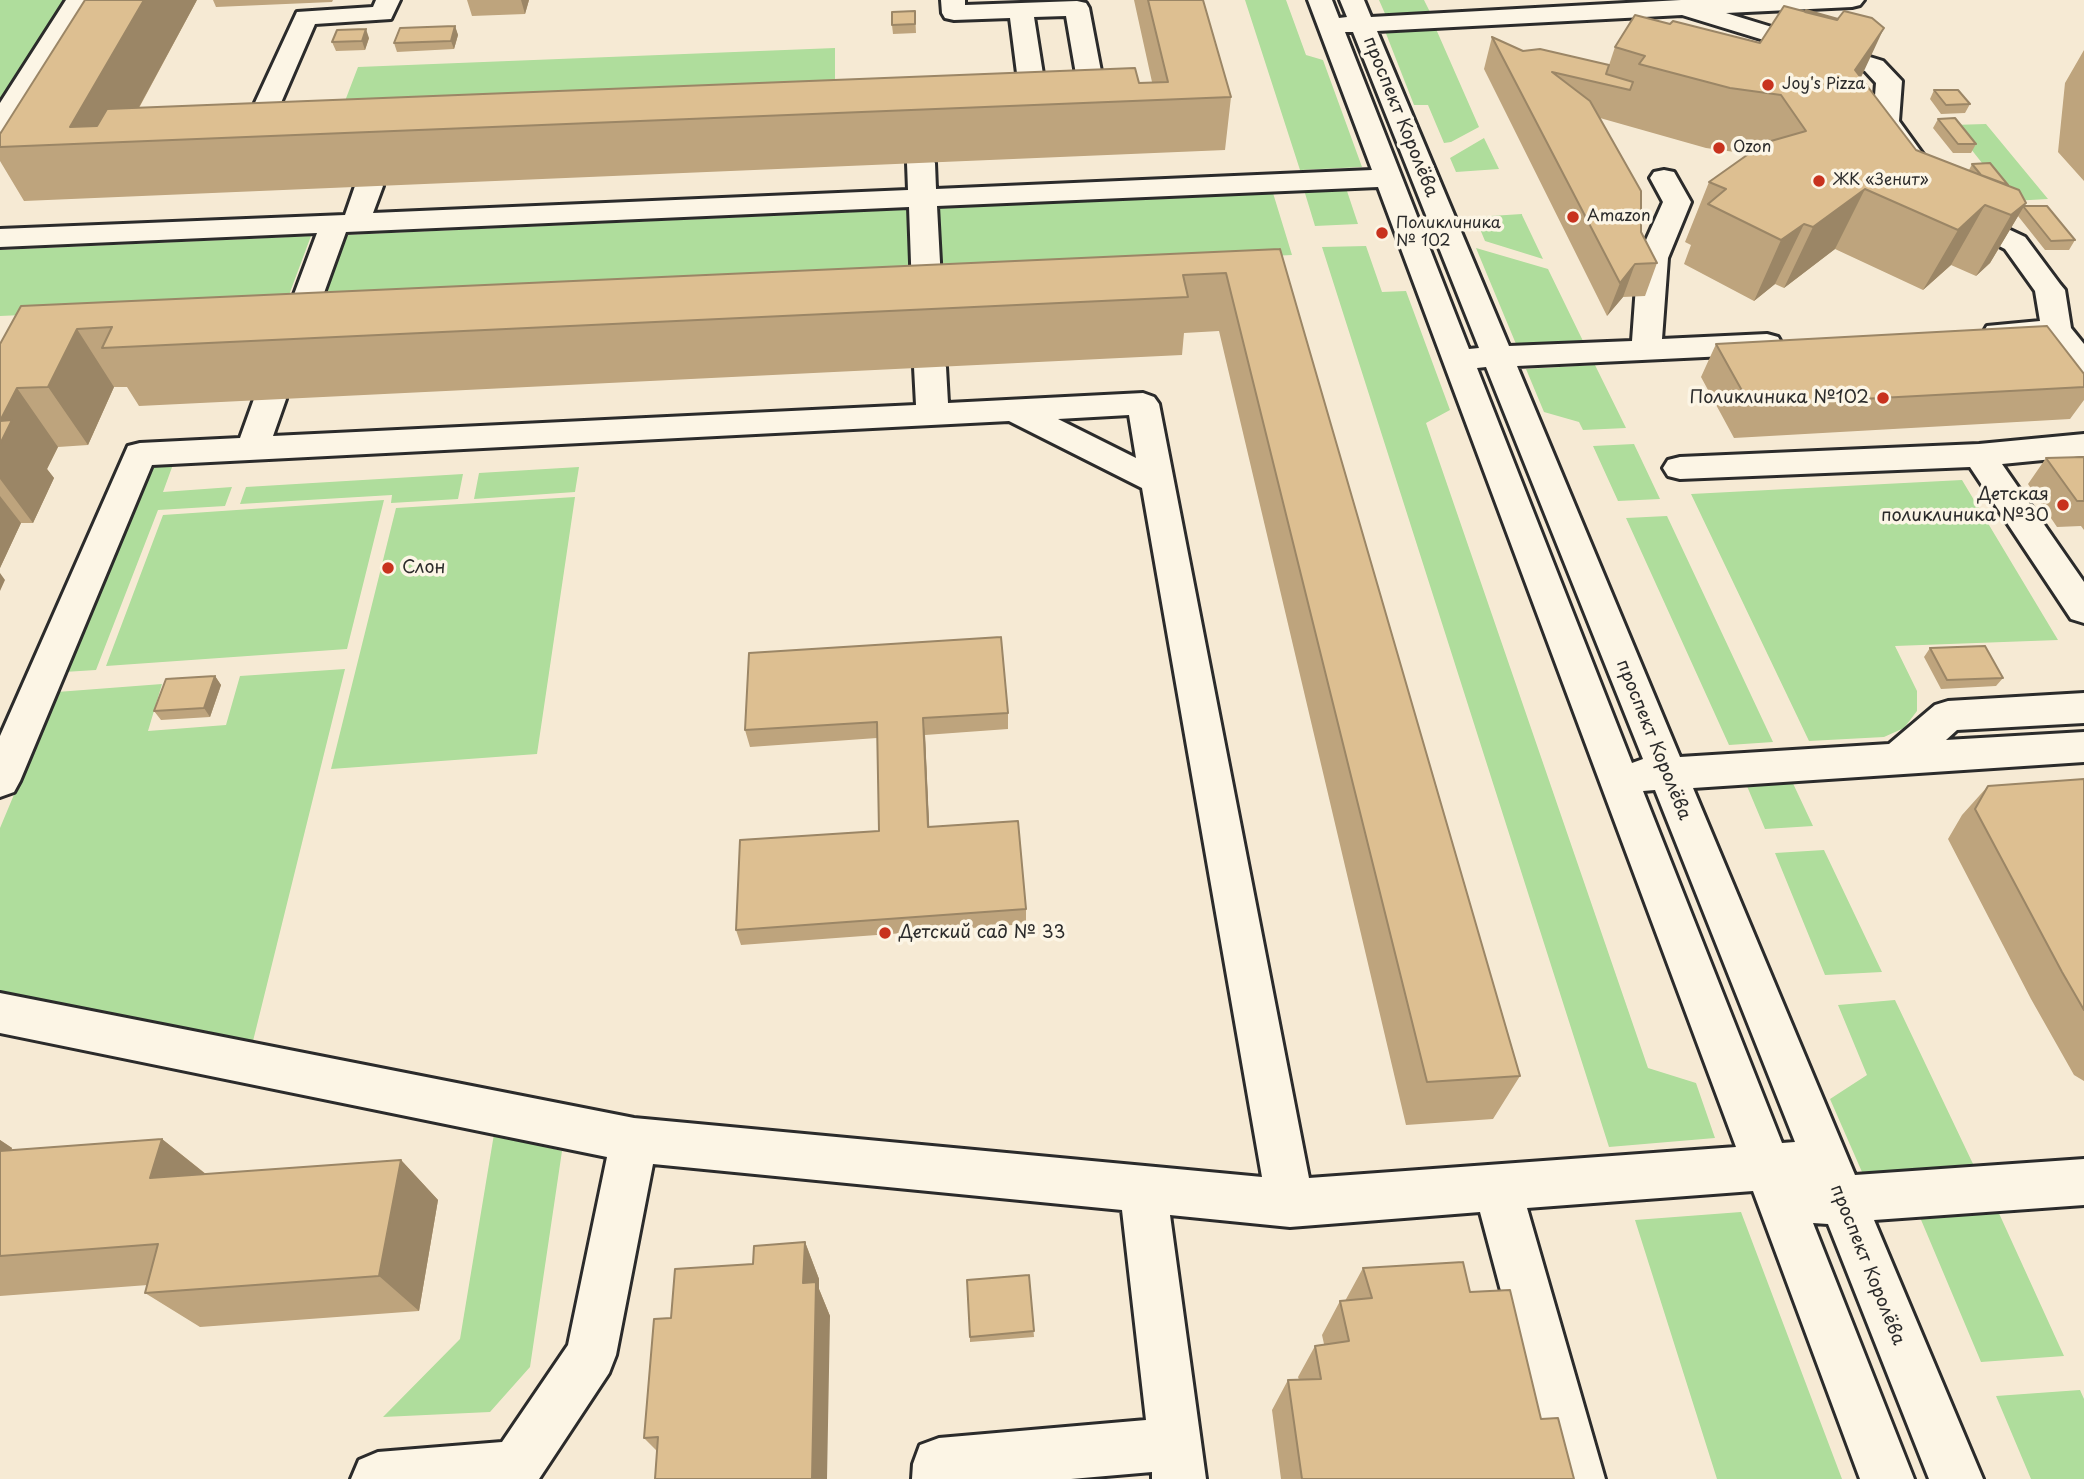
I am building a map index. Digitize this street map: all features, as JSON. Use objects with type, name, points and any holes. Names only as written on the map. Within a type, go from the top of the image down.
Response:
[{"type":"street","points":[[0,124],[78,0]]},
{"type":"street","points":[[313,118],[260,120],[306,17],[382,14],[388,0]]},
{"type":"street","points":[[953,0],[954,13],[1021,10],[1077,8],[1091,87],[1020,90],[1021,10]]},
{"type":"street","points":[[1341,13],[1682,7],[1852,0]]},
{"type":"street","points":[[1733,5],[1799,24]]},
{"type":"street","points":[[1682,7],[1874,66],[1889,81],[1886,121],[1925,176]]},
{"type":"street","name":"проспект Королёва","points":[[1341,13],[1388,178],[1887,1479]]},
{"type":"street","name":"проспект Королёва","points":[[1341,13],[1496,356],[1955,1479]]},
{"type":"street","points":[[921,163],[928,323]]},
{"type":"street","points":[[0,238],[1388,178]]},
{"type":"street","points":[[1651,349],[1646,337],[1653,258],[1676,202],[1664,178]]},
{"type":"street","points":[[288,354],[345,223],[369,186]]},
{"type":"street","points":[[1941,198],[1948,209],[2015,243],[2050,290],[2056,330],[2084,365]]},
{"type":"street","points":[[1972,334],[2056,330]]},
{"type":"street","points":[[1456,359],[1791,343]]},
{"type":"street","points":[[930,367],[933,414]]},
{"type":"street","points":[[252,449],[270,400]]},
{"type":"street","points":[[0,781],[140,454],[571,430],[1143,404],[1290,1203]]},
{"type":"street","points":[[1013,410],[1157,482]]},
{"type":"street","points":[[1680,468],[1979,455],[2084,445]]},
{"type":"street","points":[[1979,455],[2084,610]]},
{"type":"street","points":[[1897,760],[1948,716],[2084,708]]},
{"type":"street","points":[[1618,777],[2084,747]]},
{"type":"street","points":[[0,1013],[634,1140],[1290,1203],[1497,1188],[1774,1185],[1832,1181],[2084,1182]]},
{"type":"street","points":[[378,1479],[516,1467],[591,1355],[634,1140]]},
{"type":"street","points":[[1497,1188],[1578,1479]]},
{"type":"street","points":[[939,1479],[939,1464],[1177,1461],[1143,1189]]},
{"type":"green space","points":[[0,0],[65,0],[0,101]]},
{"type":"green space","points":[[1245,0],[1286,0],[1306,55],[1323,60],[1362,167],[1300,170]]},
{"type":"green space","points":[[1379,0],[1424,0],[1431,14],[1386,16]]},
{"type":"green space","points":[[1436,29],[1479,127],[1444,143],[1428,105],[1414,105],[1385,31]]},
{"type":"green space","points":[[835,48],[835,81],[345,101],[358,67]]},
{"type":"green space","points":[[1986,124],[2048,199],[2012,201],[1952,125]]},
{"type":"green space","points":[[1484,138],[1499,169],[1456,172],[1450,158]]},
{"type":"green space","points":[[1346,188],[1358,224],[1315,226],[1304,190]]},
{"type":"green space","points":[[1273,193],[1292,255],[322,301],[346,235]]},
{"type":"green space","points":[[1522,214],[1543,259],[1485,241],[1475,217]]},
{"type":"green space","points":[[311,236],[286,303],[0,316],[0,250]]},
{"type":"green space","points":[[1366,246],[1382,292],[1406,291],[1450,410],[1426,423],[1648,1068],[1696,1083],[1715,1138],[1609,1147],[1322,247]]},
{"type":"green space","points":[[1476,248],[1548,269],[1583,341],[1516,344]]},
{"type":"green space","points":[[1595,365],[1626,428],[1583,430],[1579,422],[1544,412],[1526,369]]},
{"type":"green space","points":[[1634,444],[1660,499],[1618,501],[1593,446]]},
{"type":"green space","points":[[175,459],[163,492],[232,487],[225,506],[158,510],[96,670],[64,672],[148,461]]},
{"type":"green space","points":[[579,467],[575,492],[474,499],[479,473]]},
{"type":"green space","points":[[463,474],[458,499],[391,503],[392,495],[240,504],[246,487]]},
{"type":"green space","points":[[1962,480],[2058,640],[1895,646],[1917,691],[1917,711],[1904,728],[1884,737],[1809,741],[1691,494]]},
{"type":"green space","points":[[575,497],[537,754],[331,769],[396,508]]},
{"type":"green space","points":[[384,500],[347,649],[106,666],[163,515]]},
{"type":"green space","points":[[1667,516],[1773,742],[1729,745],[1626,518]]},
{"type":"green space","points":[[345,669],[253,1041],[0,994],[0,828],[57,692],[162,684],[148,731],[226,725],[240,676]]},
{"type":"green space","points":[[1790,777],[1813,826],[1765,829],[1744,779]]},
{"type":"green space","points":[[1824,850],[1882,972],[1825,975],[1775,853]]},
{"type":"green space","points":[[1895,1000],[1974,1166],[1862,1172],[1830,1099],[1867,1075],[1838,1005]]},
{"type":"green space","points":[[494,1134],[562,1151],[530,1367],[490,1412],[383,1417],[460,1339]]},
{"type":"green space","points":[[1997,1209],[2064,1356],[1981,1362],[1919,1215]]},
{"type":"green space","points":[[1741,1212],[1842,1479],[1717,1479],[1635,1220]]},
{"type":"green space","points":[[2080,1390],[2084,1399],[2084,1479],[2031,1479],[1996,1396]]},
{"type":"building","points":[[85,0],[144,0],[70,127],[97,126],[107,109],[1135,68],[1139,83],[1168,82],[1148,0],[1203,0],[1231,97],[0,147],[0,134]]},
{"type":"building","points":[[1784,6],[1837,20],[1844,11],[1872,18],[1884,28],[1855,70],[1916,150],[2019,190],[2026,203],[2011,215],[1985,205],[1958,230],[1865,189],[1813,227],[1804,224],[1781,240],[1708,204],[1726,189],[1709,182],[1764,143],[1806,131],[1781,95],[1730,88],[1639,64],[1645,56],[1615,47],[1635,15],[1670,24],[1673,21],[1760,43]]},
{"type":"building","points":[[1806,10],[1838,19],[1805,12]]},
{"type":"building","points":[[915,11],[915,24],[892,25],[892,12]]},
{"type":"building","points":[[455,26],[451,41],[394,43],[400,28]]},
{"type":"building","points":[[366,29],[362,41],[332,42],[337,30]]},
{"type":"building","points":[[1492,37],[1523,51],[1540,49],[1609,65],[1606,74],[1633,82],[1630,90],[1552,72],[1590,101],[1641,191],[1641,232],[1657,263],[1635,264],[1620,283]]},
{"type":"building","points":[[1934,90],[1958,90],[1970,104],[1946,105]]},
{"type":"building","points":[[1955,118],[1976,144],[1958,144],[1938,119]]},
{"type":"building","points":[[1990,163],[2008,185],[1981,175],[1972,164]]},
{"type":"building","points":[[2023,206],[2047,206],[2075,240],[2051,241]]},
{"type":"building","points":[[1280,249],[1520,1076],[1427,1082],[1226,273],[1183,275],[1188,297],[102,348],[112,327],[77,329],[48,387],[17,388],[0,421],[0,344],[21,306]]},
{"type":"building","points":[[2047,326],[2084,374],[2084,387],[1750,405],[1716,344]]},
{"type":"building","points":[[12,420],[0,444],[0,421]]},
{"type":"building","points":[[2084,457],[2084,501],[2077,501],[2046,458]]},
{"type":"building","points":[[1001,637],[1008,713],[923,718],[928,827],[1018,821],[1026,909],[736,930],[740,840],[879,831],[877,722],[745,730],[749,653]]},
{"type":"building","points":[[1985,646],[2003,678],[1947,680],[1930,648]]},
{"type":"building","points":[[215,676],[204,708],[154,711],[166,679]]},
{"type":"building","points":[[2084,779],[2084,1010],[1975,809],[1988,786]]},
{"type":"building","points":[[162,1139],[150,1178],[401,1160],[379,1276],[145,1293],[158,1244],[0,1256],[0,1151]]},
{"type":"building","points":[[805,1242],[803,1283],[816,1282],[812,1479],[655,1479],[658,1437],[644,1438],[654,1319],[671,1318],[675,1269],[753,1264],[754,1246]]},
{"type":"building","points":[[1463,1262],[1470,1292],[1510,1290],[1541,1419],[1558,1418],[1574,1479],[1302,1479],[1288,1380],[1321,1379],[1315,1346],[1349,1341],[1340,1301],[1372,1298],[1363,1268]]},
{"type":"building","points":[[1029,1275],[1034,1331],[970,1337],[967,1280]]},
{"type":"place","name":"Joy's Pizza","points":[[1768,85]]},
{"type":"place","name":"Ozon","points":[[1719,148]]},
{"type":"place","name":"ЖК «Зенит»","points":[[1819,181]]},
{"type":"place","name":"Amazon","points":[[1573,217]]},
{"type":"place","name":"Поликлиника № 102","points":[[1382,233]]},
{"type":"place","name":"Поликлиника №102","points":[[1883,398]]},
{"type":"place","name":"Детская поликлиника №30","points":[[2063,505]]},
{"type":"place","name":"Слон","points":[[388,568]]},
{"type":"place","name":"Детский сад № 33","points":[[885,933]]}]
